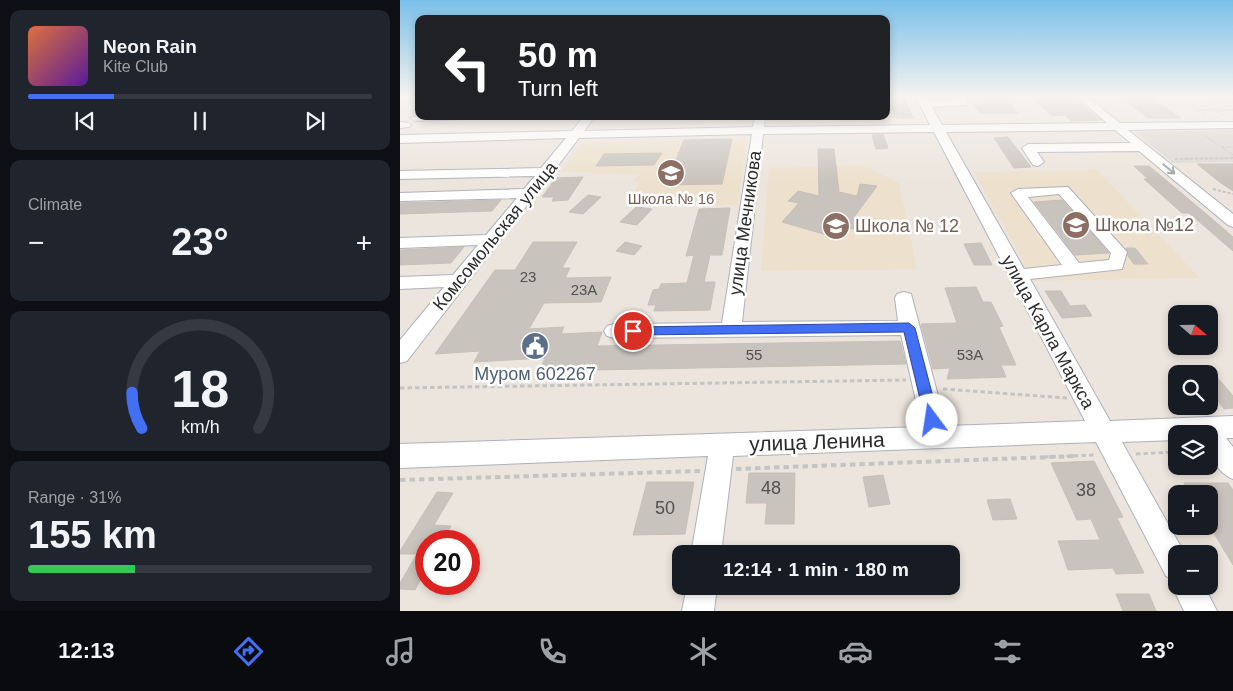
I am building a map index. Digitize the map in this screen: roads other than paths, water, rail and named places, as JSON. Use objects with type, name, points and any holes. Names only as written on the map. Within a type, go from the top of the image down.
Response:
[{"type":"street","name":"Комсомольская улица","points":[[400,355],[583,126]]},
{"type":"street","name":"улица Мечникова","points":[[731,329],[759,126]]},
{"type":"street","points":[[400,139],[758,131],[1175,126]]},
{"type":"street","points":[[1118,127],[1233,222]]},
{"type":"street","name":"улица Карла Маркса","points":[[937,128],[1168,551]]},
{"type":"street","points":[[1038,162],[1028,148],[1142,147]]},
{"type":"street","points":[[400,176],[546,172]]},
{"type":"street","points":[[1017,275],[1116,265],[1119,252],[1063,190],[1018,193],[1074,269]]},
{"type":"street","points":[[400,197],[529,193]]},
{"type":"street","points":[[400,243],[491,240]]},
{"type":"street","points":[[400,283],[458,281]]},
{"type":"street","points":[[904,298],[909,328],[937,438]]},
{"type":"street","points":[[614,331],[909,328]]},
{"type":"street","name":"улица Ленина","points":[[1218,427],[1233,427]]},
{"type":"street","name":"улица Ленина","points":[[400,456],[720,458],[937,438],[1168,428]]},
{"type":"street","points":[[1218,446],[1233,467]]},
{"type":"street","points":[[707,545],[720,458]]},
{"type":"street","points":[[698,611],[701,595]]},
{"type":"street","points":[[1192,595],[1201,611]]},
{"type":"place","name":"Школа № 16","points":[[671,173]]},
{"type":"place","name":"Школа №12","points":[[1076,225]]},
{"type":"place","name":"Школа № 12","points":[[836,226]]},
{"type":"place","name":"Муром 602267","points":[[535,346]]}]
